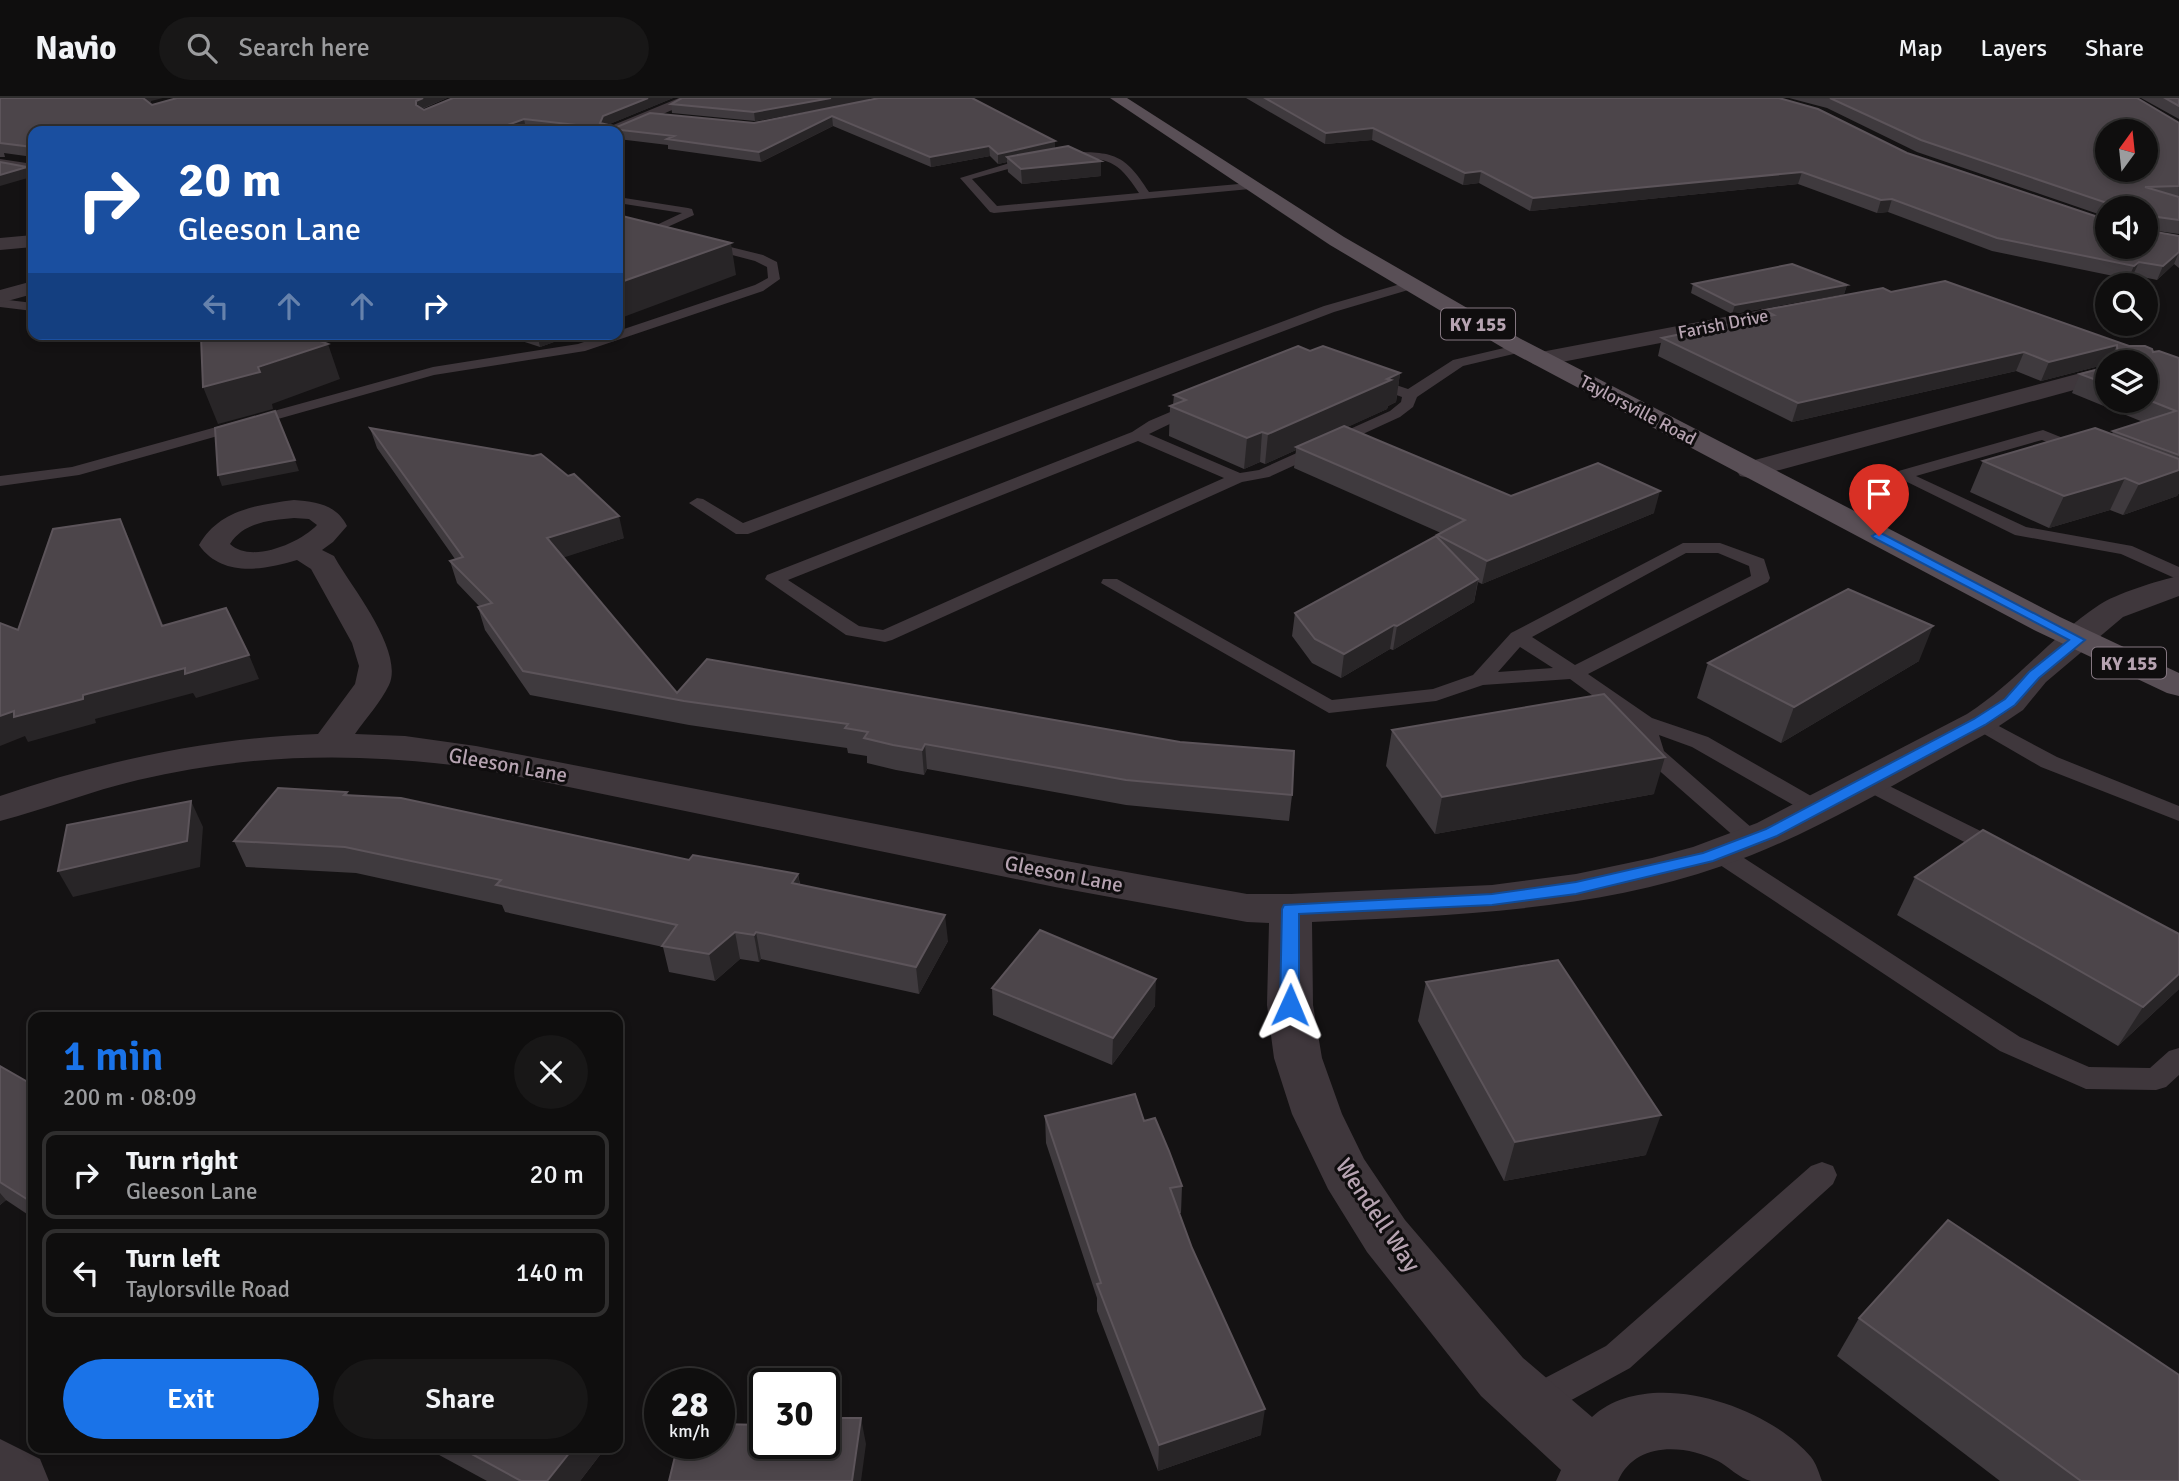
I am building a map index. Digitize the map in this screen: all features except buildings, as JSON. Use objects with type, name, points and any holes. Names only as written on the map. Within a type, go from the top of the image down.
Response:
[{"type":"main road","name":"Taylorsville Road","points":[[1117,98],[1250,186],[1411,285],[1521,348],[2078,640],[2179,687]]},
{"type":"street","points":[[623,127],[692,98]]},
{"type":"street","points":[[0,164],[28,168]]},
{"type":"street","points":[[0,297],[28,289]]},
{"type":"street","name":"Farish Drive","points":[[1541,359],[1834,304]]},
{"type":"street","points":[[1750,470],[2095,376]]},
{"type":"street","points":[[302,550],[323,563],[369,643],[376,666],[372,684],[328,745]]},
{"type":"street","name":"Gleeson Lane","points":[[0,808],[75,785],[174,762],[280,747],[382,746],[476,757],[1055,873],[1247,908],[1432,904],[1504,898],[1589,886],[1652,872],[1735,846],[1817,808],[1980,722],[2010,702],[2034,675],[2112,610],[2179,585]]},
{"type":"street","name":"Wendell Way","points":[[1290,909],[1290,1005],[1298,1058],[1317,1114],[1346,1174],[1386,1236],[1502,1377],[1532,1403],[1590,1469]]},
{"type":"street","points":[[1590,1469],[1616,1433],[1648,1420],[1686,1420],[1736,1438],[1766,1455],[1791,1481]]},
{"type":"street","points":[[0,1469],[18,1481]]},
{"type":"lane","points":[[648,117],[675,119]]},
{"type":"lane","points":[[1146,196],[1126,165],[1096,155],[1029,159],[965,178],[994,210],[1146,196],[1250,186]]},
{"type":"lane","points":[[623,201],[688,211],[688,215],[652,231]]},
{"type":"lane","points":[[623,334],[759,288],[774,279],[773,265],[759,258],[633,226]]},
{"type":"lane","points":[[697,503],[742,530],[1329,309],[1411,285]]},
{"type":"lane","points":[[0,303],[28,306]]},
{"type":"lane","points":[[0,481],[73,472],[433,371],[580,348],[604,340]]},
{"type":"lane","points":[[1205,403],[1154,424],[1138,435],[774,579],[853,631],[885,636],[1238,478],[1263,474],[1395,414],[1408,404],[1410,395],[1458,363],[1521,348]]},
{"type":"lane","points":[[1359,377],[1410,395]]},
{"type":"lane","points":[[1138,435],[1238,478]]},
{"type":"lane","points":[[2092,455],[2043,435],[1901,475],[2021,531],[2126,550],[2179,574]]},
{"type":"lane","points":[[1110,583],[1329,707],[1436,695],[1480,679],[1574,673],[1761,578],[1758,563],[1720,548],[1683,548],[1518,637],[1480,679]]},
{"type":"lane","points":[[1518,637],[1644,723],[1700,742],[1817,808]]},
{"type":"lane","points":[[1980,722],[2049,762],[2179,814]]},
{"type":"lane","points":[[1644,723],[1654,754],[1735,846],[2010,1044],[2086,1078],[2156,1079],[2179,1059]]},
{"type":"lane","points":[[1867,782],[2023,862]]},
{"type":"lane","points":[[1532,1403],[1618,1357],[1822,1175]]},
{"type":"route","points":[[1290,1005],[1290,909],[1492,900],[1576,888],[1707,857],[1771,832],[1980,722],[2010,702],[2034,675],[2078,640],[1879,536]]}]
